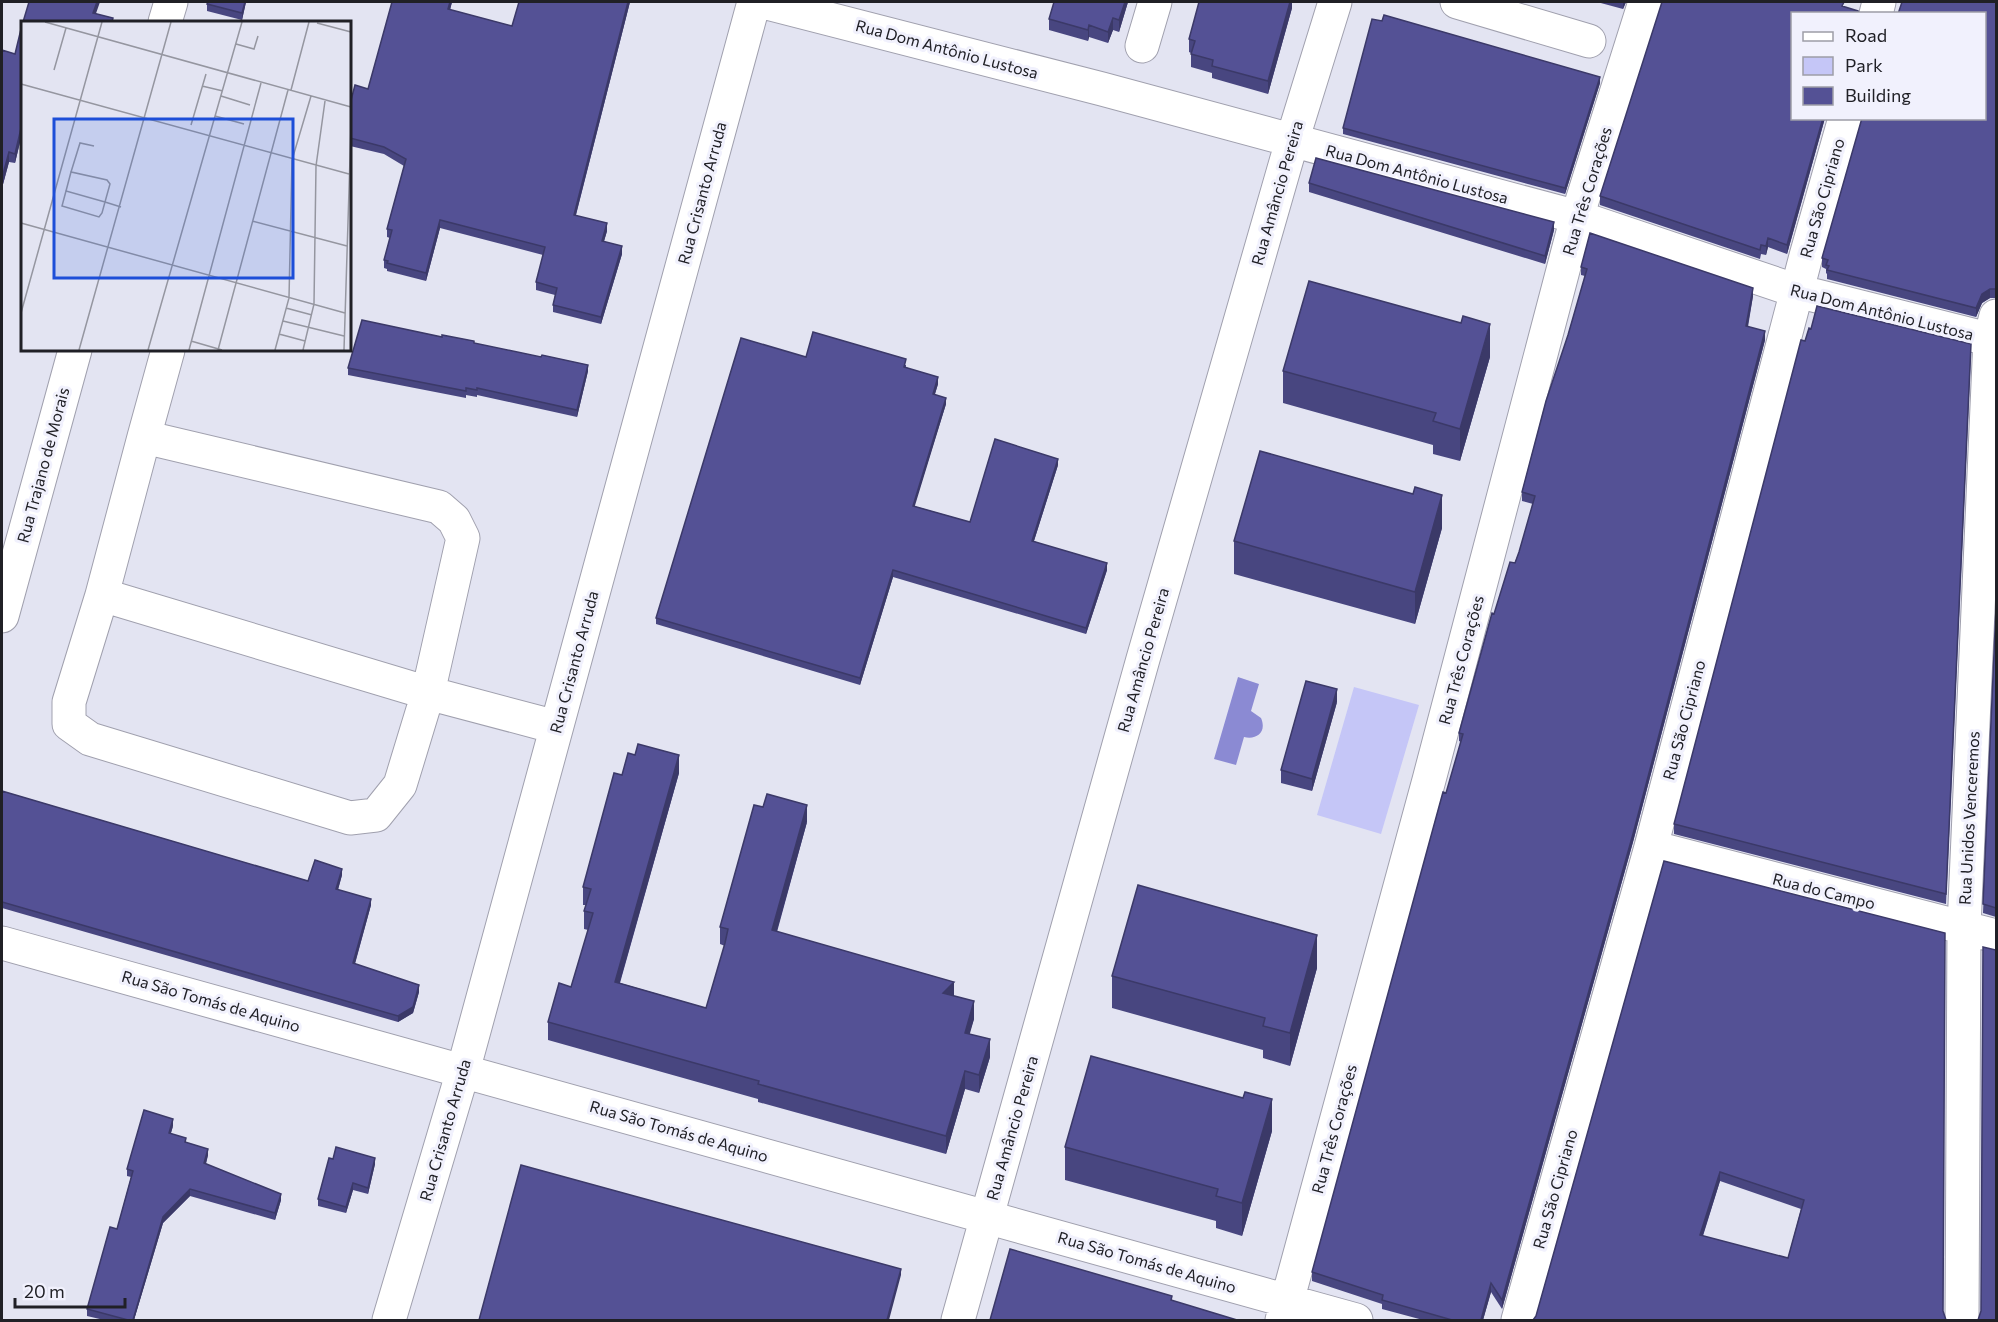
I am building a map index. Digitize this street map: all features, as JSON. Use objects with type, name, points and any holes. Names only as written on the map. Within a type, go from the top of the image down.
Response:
[{"type":"street","points":[[165,21],[171,2]]},
{"type":"street","name":"Rua Crisanto Arruda","points":[[389,1320],[463,1071],[754,2]]},
{"type":"street","name":"Rua Dom Antônio Lustosa","points":[[763,2],[1577,217],[1797,291],[1994,332]]},
{"type":"street","points":[[1142,46],[1155,2]]},
{"type":"street","name":"Rua Amâncio Pereira","points":[[958,1320],[1143,659],[1292,141],[1335,2]]},
{"type":"street","points":[[1457,2],[1589,41]]},
{"type":"street","name":"Rua Três Corações","points":[[1285,1311],[1432,768],[1577,217],[1645,2]]},
{"type":"street","name":"Rua São Cipriano","points":[[1518,1320],[1651,847],[1797,291],[1844,120]]},
{"type":"street","name":"Rua Unidos Venceremos","points":[[1962,1320],[1964,927],[1994,332]]},
{"type":"street","name":"Rua Trajano de Morais","points":[[2,616],[75,351]]},
{"type":"street","points":[[144,437],[439,507],[453,520],[463,538],[428,693],[400,785],[376,815],[350,818],[90,739],[69,724],[69,702],[102,595],[144,437],[168,351]]},
{"type":"street","points":[[102,595],[428,693],[556,728]]},
{"type":"street","name":"Rua do Campo","points":[[1651,847],[1996,936]]},
{"type":"street","name":"Rua São Tomás de Aquino","points":[[2,943],[987,1217],[1285,1311],[1356,1320]]},
{"type":"green space","points":[[1354,687],[1419,705],[1381,834],[1317,815]]},
{"type":"shaded area","points":[[1238,677],[1259,684],[1251,711],[1261,718],[1263,727],[1257,736],[1244,737],[1236,765],[1214,759]]},
{"type":"building","points":[[29,2],[97,2],[93,13],[113,18],[112,21],[23,21]]},
{"type":"building","points":[[208,2],[245,2],[242,13],[207,4]]},
{"type":"building","points":[[392,2],[450,2],[448,9],[512,26],[519,2],[628,2],[574,215],[607,223],[602,241],[622,246],[601,317],[553,305],[557,288],[536,282],[545,247],[440,220],[426,273],[387,263],[388,261],[384,260],[392,230],[387,229],[406,159],[384,147],[351,138],[351,100],[355,85],[368,89]]},
{"type":"building","points":[[1054,2],[1125,2],[1119,20],[1113,18],[1108,32],[1089,25],[1088,30],[1049,19]]},
{"type":"building","points":[[1199,2],[1290,2],[1268,81],[1212,66],[1213,60],[1191,54],[1195,41],[1189,39]]},
{"type":"building","points":[[1662,2],[1844,2],[1842,6],[1858,11],[1791,12],[1791,120],[1822,120],[1787,245],[1768,238],[1766,246],[1761,245],[1760,250],[1600,196]]},
{"type":"building","points":[[1902,2],[1996,2],[1996,289],[1990,289],[1982,294],[1976,308],[1827,270],[1828,260],[1822,258],[1861,120],[1986,120],[1986,12],[1899,12]]},
{"type":"building","points":[[1384,15],[1600,77],[1565,188],[1343,128],[1372,19],[1382,21]]},
{"type":"building","points":[[21,29],[21,128],[15,154],[9,152],[2,178],[2,50],[15,54]]},
{"type":"building","points":[[1316,158],[1554,222],[1545,256],[1309,183]]},
{"type":"building","points":[[1590,233],[1753,288],[1746,326],[1765,331],[1633,834],[1502,1300],[1491,1283],[1481,1320],[1452,1320],[1382,1300],[1383,1295],[1312,1272],[1443,792],[1446,793],[1463,734],[1459,733],[1492,613],[1494,614],[1510,562],[1515,563],[1535,496],[1522,492],[1546,401],[1587,269],[1581,267]]},
{"type":"building","points":[[1309,281],[1461,323],[1463,316],[1490,324],[1460,429],[1433,421],[1436,413],[1283,371]]},
{"type":"building","points":[[1817,306],[1971,344],[1946,894],[1674,824],[1801,340],[1805,341],[1809,328],[1811,329]]},
{"type":"building","points":[[362,320],[588,365],[577,410],[477,388],[477,390],[466,388],[466,391],[348,368]]},
{"type":"building","points":[[813,332],[906,359],[904,367],[938,377],[933,394],[946,398],[913,506],[970,522],[995,439],[1058,459],[1032,541],[1107,563],[1086,628],[893,570],[860,678],[656,618],[741,338],[806,357]]},
{"type":"building","points":[[1260,451],[1413,494],[1415,487],[1442,495],[1415,592],[1234,541]]},
{"type":"building","points":[[1996,608],[1996,908],[1983,904]]},
{"type":"building","points":[[1306,681],[1337,689],[1312,779],[1281,770]]},
{"type":"building","points":[[638,744],[679,755],[615,982],[706,1008],[728,929],[720,927],[754,805],[763,807],[767,794],[807,805],[772,930],[954,982],[943,993],[974,1001],[965,1033],[990,1039],[979,1075],[965,1071],[946,1136],[548,1022],[559,983],[571,987],[593,913],[584,911],[591,889],[583,887],[614,773],[622,775],[628,753],[635,755]]},
{"type":"building","points":[[2,791],[308,881],[315,860],[342,869],[336,889],[371,899],[353,963],[419,985],[413,1007],[398,1016],[2,902]]},
{"type":"building","points":[[1664,861],[1945,933],[1943,1311],[1946,1320],[1533,1320]],"holes":[[[1720,1172],[1804,1200],[1788,1258],[1700,1235]]]},
{"type":"building","points":[[1138,885],[1317,935],[1290,1033],[1263,1026],[1265,1018],[1112,976]]},
{"type":"building","points":[[1983,947],[1996,950],[1996,1320],[1978,1320],[1981,1311]]},
{"type":"building","points":[[1091,1056],[1243,1098],[1245,1092],[1272,1099],[1242,1203],[1216,1196],[1218,1189],[1065,1147]]},
{"type":"building","points":[[144,1110],[173,1119],[169,1133],[186,1138],[185,1142],[208,1149],[204,1163],[281,1194],[275,1213],[190,1189],[163,1217],[133,1320],[128,1320],[87,1309],[110,1227],[117,1229],[133,1171],[127,1169]]},
{"type":"building","points":[[336,1147],[375,1158],[368,1188],[353,1183],[346,1207],[318,1199],[329,1158],[333,1159]]},
{"type":"building","points":[[521,1165],[901,1269],[887,1320],[479,1320]]},
{"type":"building","points":[[1010,1249],[1172,1296],[1171,1300],[1237,1320],[990,1320]]}]
